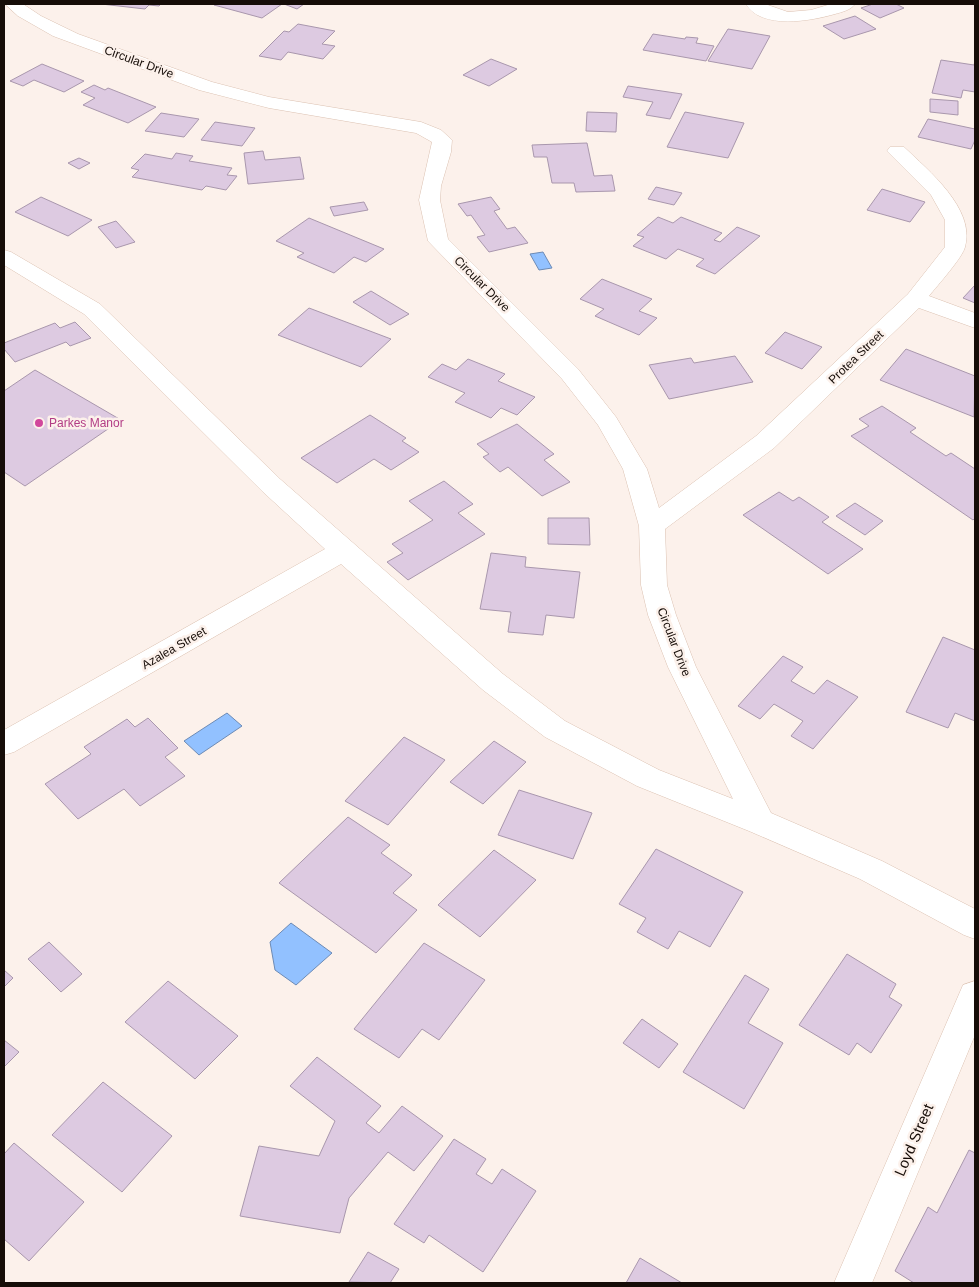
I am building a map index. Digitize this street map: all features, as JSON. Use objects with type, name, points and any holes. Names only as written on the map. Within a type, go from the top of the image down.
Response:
[{"type":"street","name":"Circular Drive","points":[[13,4],[27,16],[54,30],[141,64],[220,90],[314,110],[402,124],[434,134],[442,140],[442,152],[430,188],[431,222],[438,240],[570,374],[608,422],[635,469],[652,526],[654,585],[662,616],[682,667],[760,822]]},
{"type":"street","points":[[754,4],[763,11],[773,15],[790,17],[814,15],[847,4]]},
{"type":"street","name":"Protea Street","points":[[652,526],[765,442],[916,299],[955,247],[955,220],[939,192],[897,151]]},
{"type":"street","points":[[4,256],[92,310],[271,485],[343,551],[493,682],[555,729],[648,778],[760,822],[872,870],[975,926]]},
{"type":"street","points":[[916,299],[975,321]]},
{"type":"street","name":"Azalea Street","points":[[4,744],[343,551]]},
{"type":"street","name":"Loyd Street","points":[[854,1283],[975,996]]},
{"type":"water","points":[[543,252],[552,268],[539,270],[530,254]]},
{"type":"water","points":[[227,713],[242,726],[199,755],[184,741]]},
{"type":"water","points":[[291,923],[332,953],[296,985],[275,970],[270,942]]},
{"type":"building","points":[[101,4],[161,4],[159,6],[149,5],[145,9]]},
{"type":"building","points":[[282,4],[262,18],[214,5]]},
{"type":"building","points":[[284,4],[304,4],[297,9]]},
{"type":"building","points":[[873,4],[896,4],[904,8],[880,18],[861,8]]},
{"type":"building","points":[[855,16],[876,29],[844,39],[823,26]]},
{"type":"building","points":[[298,24],[335,31],[322,44],[335,46],[323,59],[288,52],[281,60],[259,56],[284,31],[289,32]]},
{"type":"building","points":[[728,29],[770,36],[752,69],[708,61]]},
{"type":"building","points":[[653,34],[685,39],[686,37],[698,38],[696,43],[714,46],[706,61],[643,50]]},
{"type":"building","points":[[491,59],[517,69],[489,86],[463,75]]},
{"type":"building","points":[[941,60],[974,65],[975,61],[975,92],[963,90],[961,98],[932,93]]},
{"type":"building","points":[[42,64],[84,81],[64,92],[34,80],[23,86],[10,81]]},
{"type":"building","points":[[94,85],[105,90],[108,88],[156,107],[128,123],[83,105],[95,98],[81,92]]},
{"type":"building","points":[[628,86],[682,94],[670,119],[646,115],[653,102],[623,97]]},
{"type":"building","points":[[930,99],[958,101],[958,115],[930,112]]},
{"type":"building","points":[[587,112],[617,113],[616,132],[586,131]]},
{"type":"building","points":[[685,112],[744,123],[728,158],[667,147]]},
{"type":"building","points":[[161,113],[199,119],[184,137],[145,131]]},
{"type":"building","points":[[928,119],[975,129],[975,140],[971,149],[918,137]]},
{"type":"building","points":[[215,122],[255,128],[242,146],[201,140]]},
{"type":"building","points":[[587,143],[594,176],[612,175],[615,191],[576,192],[574,183],[552,183],[547,157],[534,157],[532,145]]},
{"type":"building","points":[[263,151],[265,160],[300,157],[304,179],[248,184],[244,153]]},
{"type":"building","points":[[176,153],[193,156],[189,161],[232,168],[227,175],[237,176],[226,190],[206,186],[202,190],[132,177],[139,170],[131,168],[145,154],[172,159]]},
{"type":"building","points":[[79,158],[90,163],[79,169],[68,163]]},
{"type":"building","points":[[656,187],[682,193],[674,205],[648,199]]},
{"type":"building","points":[[882,189],[925,202],[910,222],[867,210]]},
{"type":"building","points":[[41,197],[92,220],[68,236],[15,212]]},
{"type":"building","points":[[491,197],[500,209],[494,211],[507,229],[515,227],[528,243],[489,252],[477,237],[485,235],[471,215],[467,216],[458,204]]},
{"type":"building","points":[[364,202],[368,210],[334,216],[330,207]]},
{"type":"building","points":[[658,217],[673,223],[681,217],[722,233],[714,240],[720,242],[737,227],[760,236],[715,274],[696,266],[704,259],[678,249],[666,259],[633,246],[644,237],[637,235]]},
{"type":"building","points":[[309,218],[384,249],[366,262],[354,257],[334,273],[297,257],[304,253],[276,241]]},
{"type":"building","points":[[116,221],[135,242],[116,248],[98,227]]},
{"type":"building","points":[[602,279],[652,299],[639,311],[657,318],[639,335],[595,316],[604,309],[580,299]]},
{"type":"building","points":[[975,285],[975,303],[963,298]]},
{"type":"building","points":[[371,291],[409,314],[390,325],[353,302]]},
{"type":"building","points":[[309,308],[391,339],[361,367],[278,335]]},
{"type":"building","points":[[75,322],[91,338],[70,346],[66,342],[15,362],[4,349],[4,343],[55,323],[60,328]]},
{"type":"building","points":[[785,332],[822,347],[802,369],[765,353]]},
{"type":"building","points":[[906,349],[975,376],[974,417],[880,380]]},
{"type":"building","points":[[735,356],[753,382],[669,399],[649,365],[691,358],[694,363]]},
{"type":"building","points":[[468,359],[505,374],[498,381],[535,397],[517,415],[501,408],[491,418],[455,402],[465,393],[428,377],[442,364],[456,370]]},
{"type":"building","points":[[35,370],[121,420],[25,486],[4,472],[4,391]]},
{"type":"building","points":[[882,406],[916,428],[910,432],[946,456],[951,453],[975,469],[975,518],[973,520],[851,436],[869,426],[859,419]]},
{"type":"building","points":[[370,415],[406,438],[402,441],[419,452],[391,470],[374,459],[337,483],[301,458]]},
{"type":"building","points":[[517,424],[554,454],[544,460],[570,482],[542,496],[508,467],[500,472],[483,457],[489,454],[477,444]]},
{"type":"building","points":[[444,481],[473,504],[458,513],[485,534],[408,580],[387,562],[403,553],[392,544],[433,520],[409,501]]},
{"type":"building","points":[[779,492],[793,501],[799,497],[829,517],[822,522],[863,549],[828,574],[743,515]]},
{"type":"building","points":[[855,503],[883,521],[865,535],[836,516]]},
{"type":"building","points":[[548,518],[589,518],[590,545],[548,544]]},
{"type":"building","points":[[491,553],[526,557],[525,567],[580,572],[574,618],[546,615],[543,635],[508,632],[511,612],[480,609]]},
{"type":"building","points":[[943,637],[975,650],[975,721],[955,713],[948,728],[906,712]]},
{"type":"building","points":[[783,656],[803,667],[791,681],[814,694],[827,680],[858,697],[813,749],[791,736],[803,721],[774,704],[760,719],[738,706]]},
{"type":"building","points":[[148,718],[178,748],[165,757],[185,776],[140,806],[124,789],[78,819],[45,784],[91,754],[84,747],[127,719],[135,727]]},
{"type":"building","points":[[404,737],[445,760],[388,825],[345,801]]},
{"type":"building","points":[[494,741],[526,762],[483,804],[450,782]]},
{"type":"building","points":[[519,790],[592,813],[573,859],[498,835]]},
{"type":"building","points":[[348,817],[390,845],[381,853],[412,875],[393,893],[417,910],[376,953],[279,883]]},
{"type":"building","points":[[656,849],[743,892],[710,947],[679,931],[668,949],[637,932],[646,918],[619,904]]},
{"type":"building","points":[[494,850],[536,880],[480,937],[438,905]]},
{"type":"building","points":[[49,942],[82,974],[61,992],[28,959]]},
{"type":"building","points":[[424,943],[485,980],[439,1040],[422,1029],[399,1058],[354,1029]]},
{"type":"building","points":[[847,954],[896,984],[889,997],[902,1005],[871,1053],[857,1043],[849,1055],[799,1025]]},
{"type":"building","points":[[4,970],[13,978],[4,987]]},
{"type":"building","points":[[745,975],[769,989],[748,1023],[783,1043],[744,1109],[683,1072]]},
{"type":"building","points":[[168,981],[238,1036],[195,1079],[125,1022]]},
{"type":"building","points":[[642,1019],[678,1044],[659,1068],[623,1043]]},
{"type":"building","points":[[4,1040],[19,1052],[4,1067]]},
{"type":"building","points":[[317,1057],[381,1106],[366,1123],[379,1133],[402,1106],[443,1136],[414,1171],[388,1152],[349,1198],[340,1233],[240,1216],[259,1146],[319,1156],[335,1121],[290,1086]]},
{"type":"building","points":[[103,1082],[172,1136],[122,1192],[52,1135]]},
{"type":"building","points":[[454,1139],[486,1159],[476,1174],[492,1184],[502,1169],[536,1191],[483,1272],[429,1235],[424,1243],[394,1224]]},
{"type":"building","points":[[14,1143],[84,1202],[29,1261],[4,1239],[4,1154]]},
{"type":"building","points":[[969,1150],[975,1153],[975,1283],[914,1283],[895,1271],[928,1207],[937,1213]]},
{"type":"building","points":[[368,1252],[399,1269],[390,1283],[349,1282]]},
{"type":"building","points":[[640,1258],[682,1283],[626,1283]]},
{"type":"place","name":"Parkes Manor","points":[[39,423]]}]
